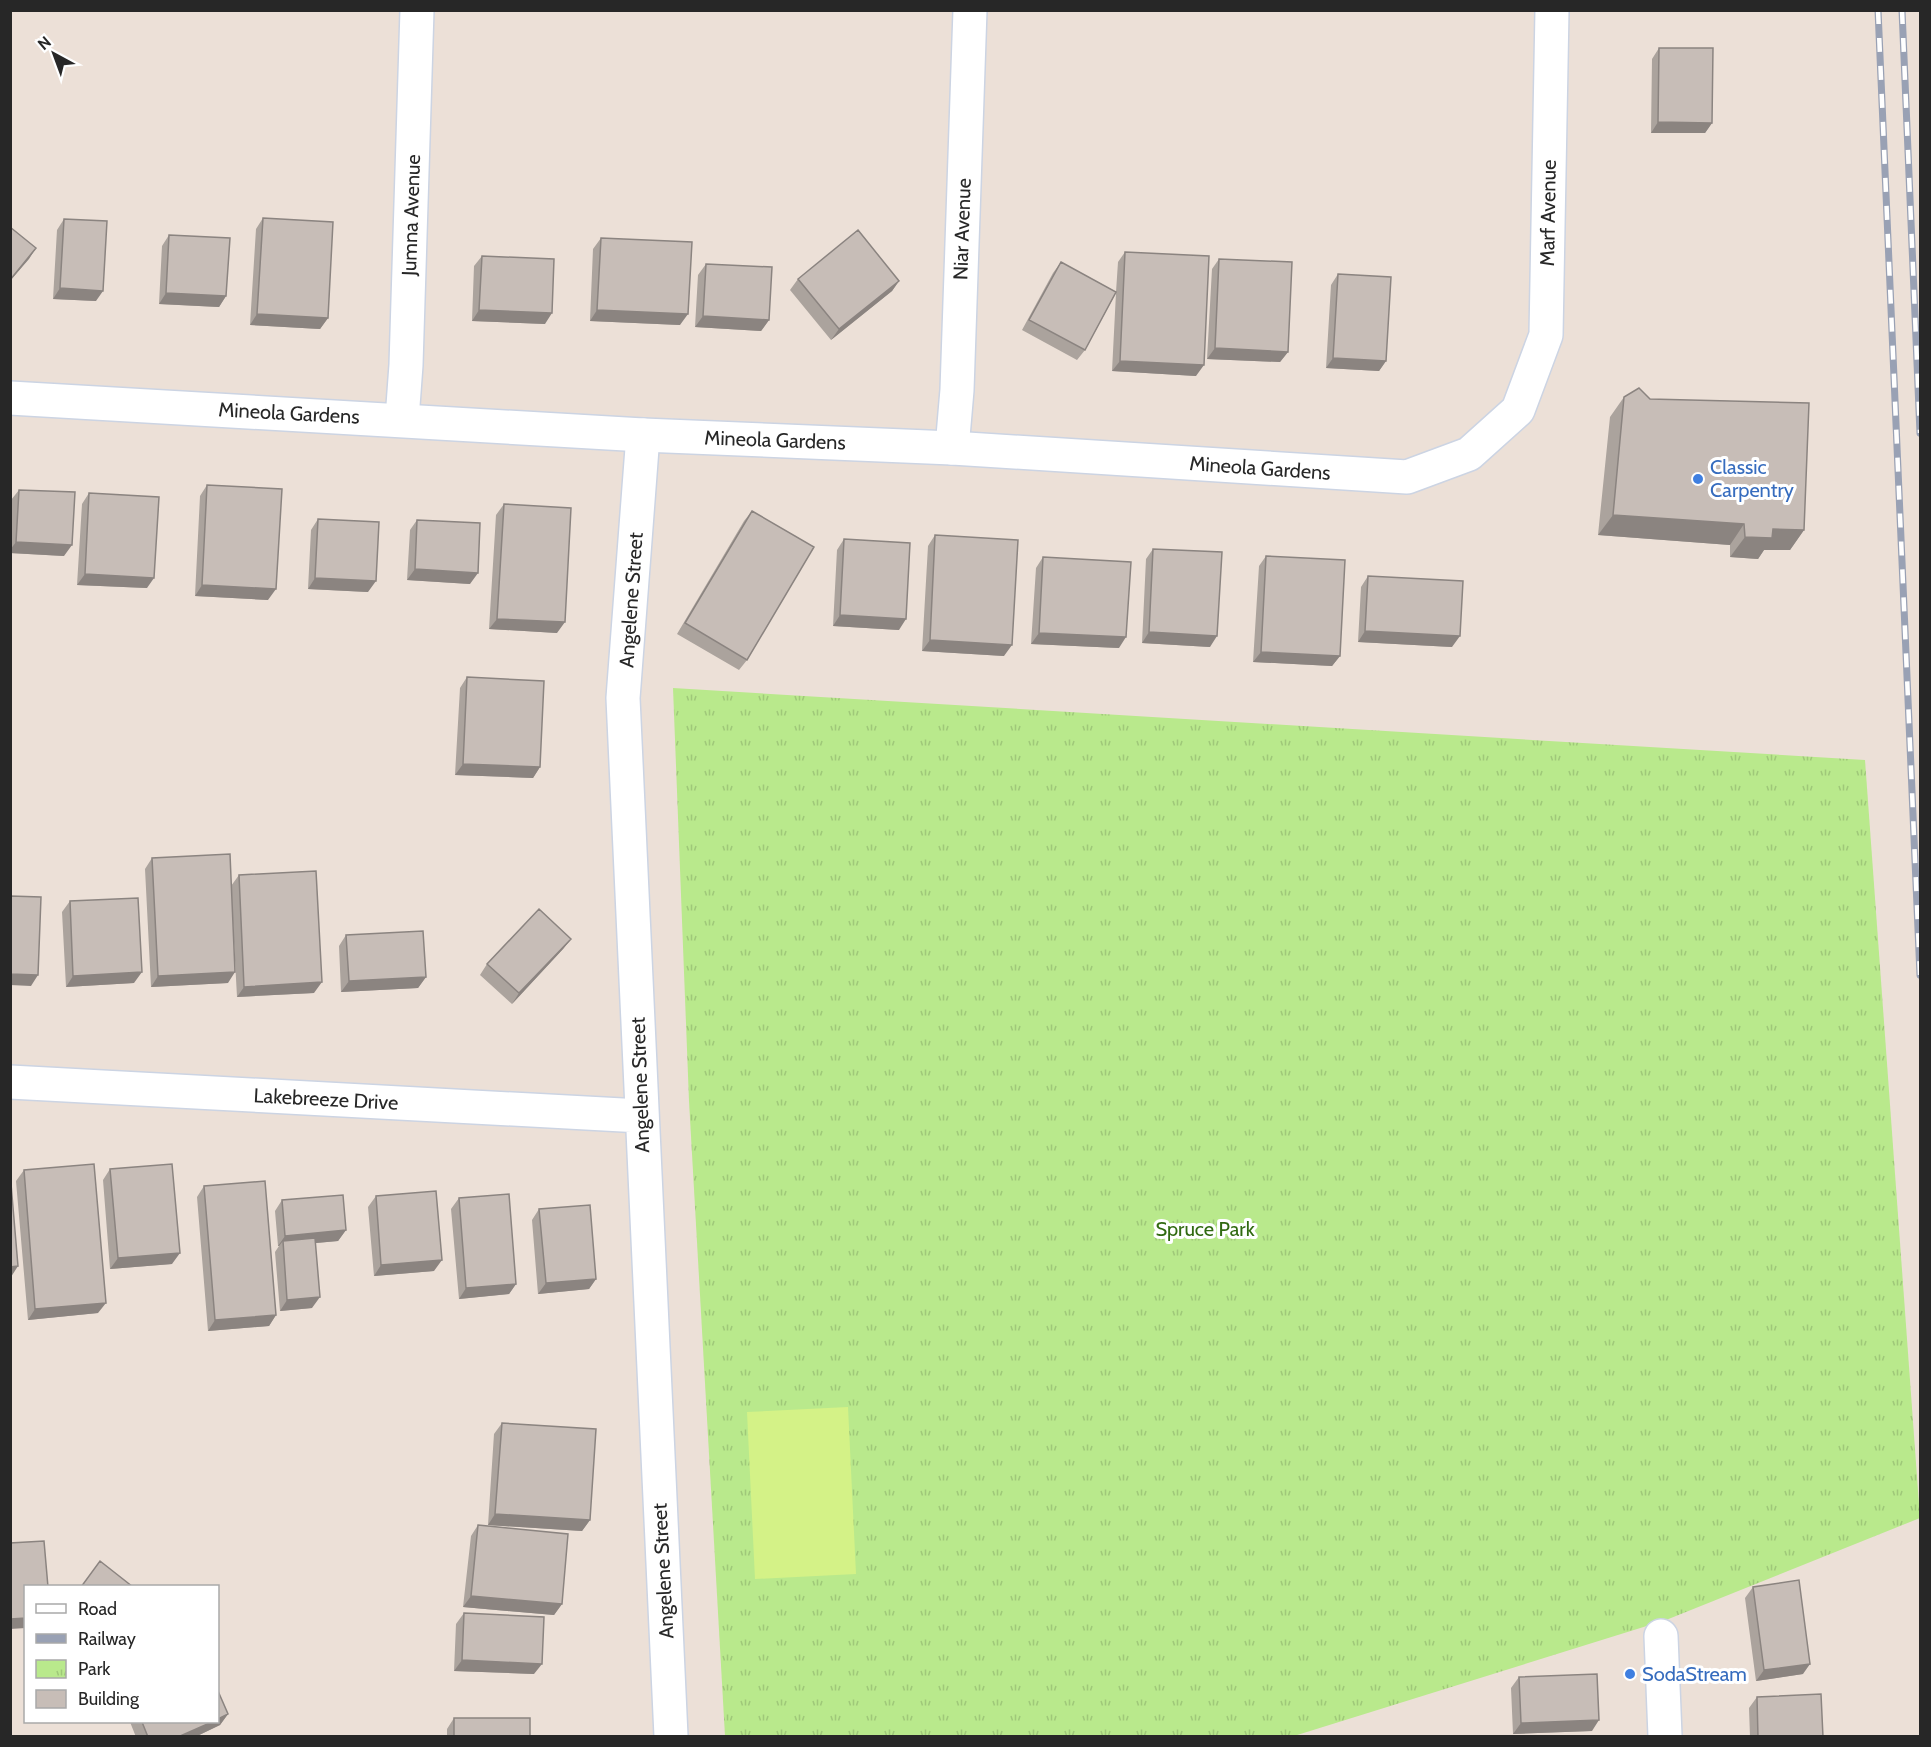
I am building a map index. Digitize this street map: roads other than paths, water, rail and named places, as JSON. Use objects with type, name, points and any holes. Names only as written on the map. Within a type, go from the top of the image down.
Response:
[{"type":"street","name":"Jumna Avenue","points":[[402,419],[406,365],[417,10]]},
{"type":"street","name":"Niar Avenue","points":[[952,448],[957,390],[970,10]]},
{"type":"street","name":"Marf Avenue","points":[[1518,410],[1546,335],[1552,10]]},
{"type":"street","name":"Mineola Gardens","points":[[10,398],[402,419],[644,435],[952,448],[1407,477],[1469,454],[1518,410]]},
{"type":"street","name":"Angelene Street","points":[[644,435],[623,698],[640,1116],[671,1737]]},
{"type":"street","name":"Lakebreeze Drive","points":[[10,1082],[640,1116]]},
{"type":"street","points":[[1661,1636],[1665,1737]]},
{"type":"railway","points":[[1878,10],[1920,975]]},
{"type":"railway","points":[[1902,10],[1920,433]]},
{"type":"place","name":"Classic Carpentry","points":[[1698,479]]},
{"type":"place","name":"SodaStream","points":[[1630,1674]]},
{"type":"park label","name":"Spruce Park","points":[[1205,1229]]}]
